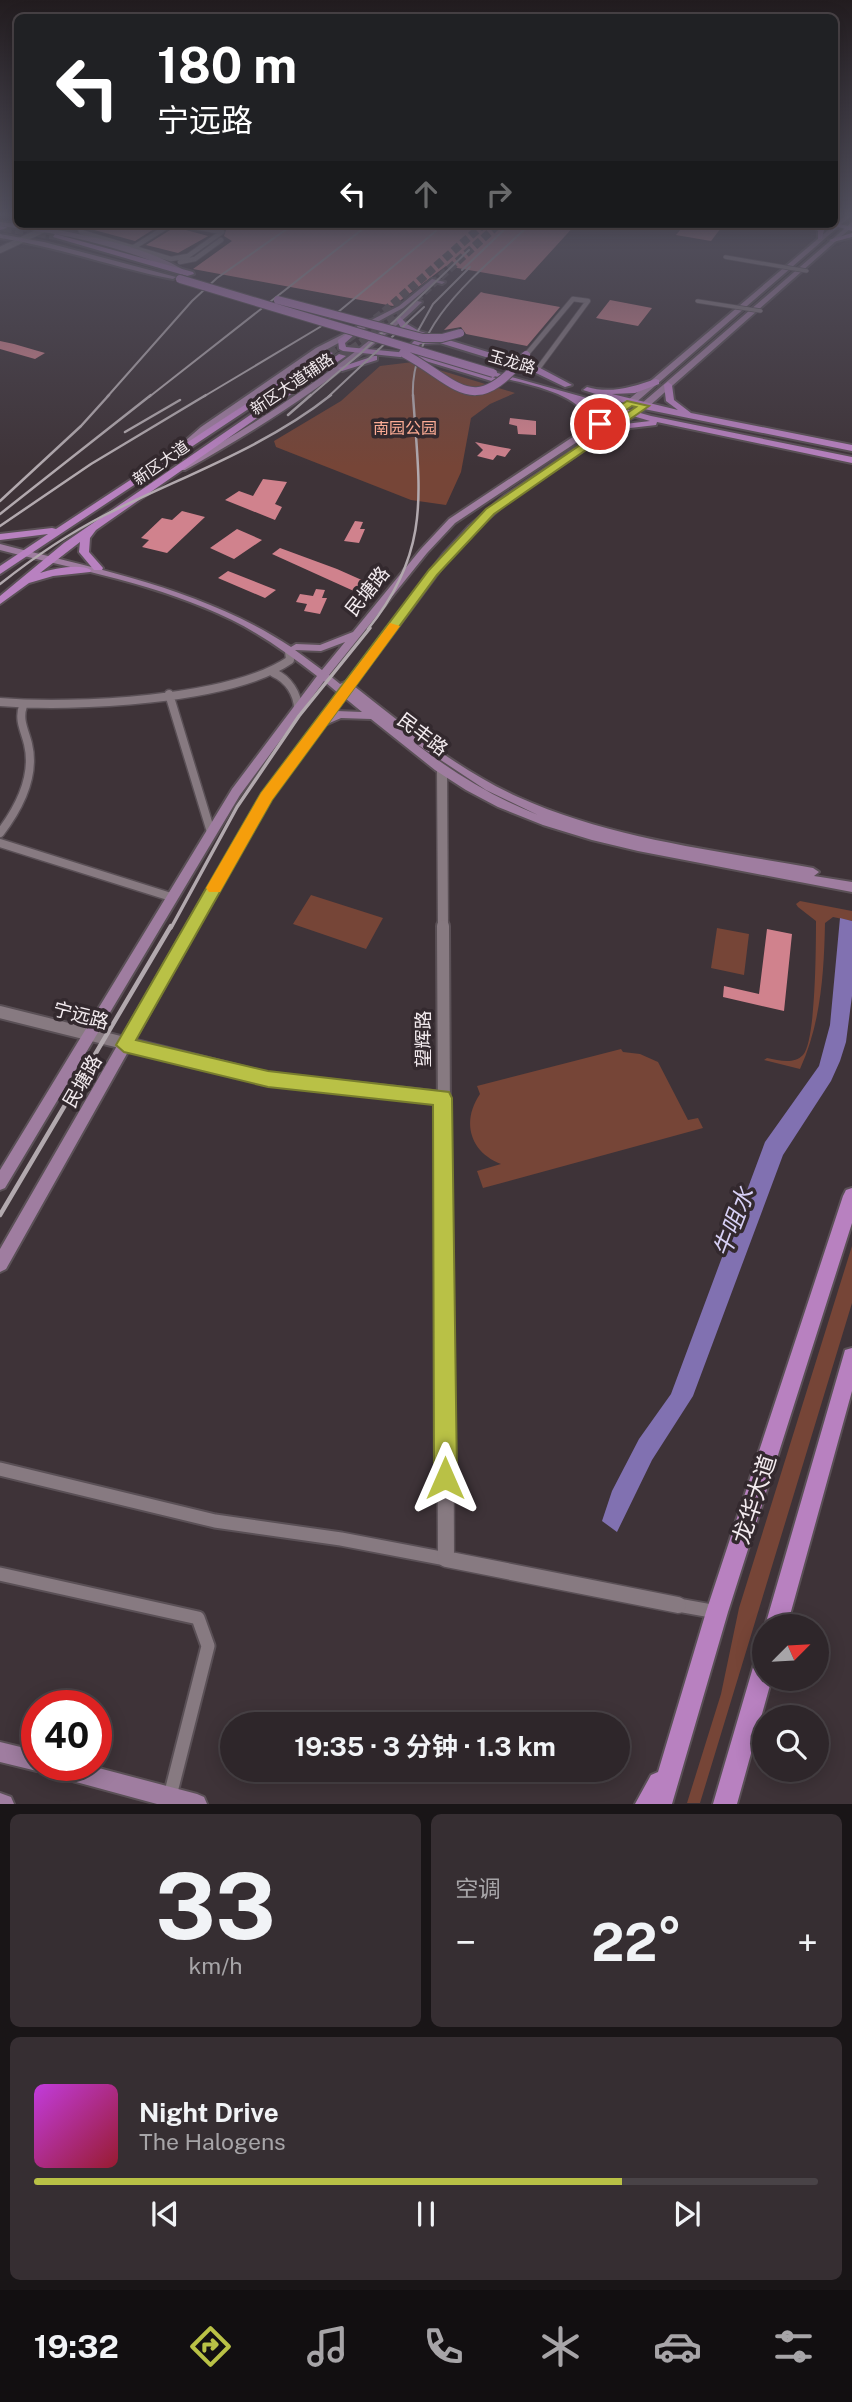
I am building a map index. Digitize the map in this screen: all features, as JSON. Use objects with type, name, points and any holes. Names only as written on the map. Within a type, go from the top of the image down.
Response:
[{"type":"main road","name":"玉龙路","points":[[253,299],[569,391],[852,449]]},
{"type":"main road","name":"玉龙路","points":[[275,299],[497,370],[557,392],[569,391]]},
{"type":"main road","points":[[276,299],[423,338],[442,338],[460,333]]},
{"type":"main road","name":"新区大道辅路","points":[[166,462],[216,421],[319,350],[411,299]]},
{"type":"main road","name":"新区大道辅路","points":[[182,468],[233,441],[342,368],[422,299]]},
{"type":"main road","name":"民塘路","points":[[0,1183],[236,792],[359,631],[452,522],[630,403],[750,299]]},
{"type":"main road","name":"民塘路","points":[[0,1264],[266,797],[433,573],[471,528],[507,498],[634,414],[764,299]]},
{"type":"main road","points":[[310,318],[407,355],[447,383],[467,390],[488,389],[500,384],[526,355]]},
{"type":"main road","points":[[400,319],[409,330],[438,341],[537,370],[569,391],[592,415],[589,428],[580,437]]},
{"type":"main road","points":[[358,328],[340,344],[343,349],[421,358],[514,384],[557,392]]},
{"type":"main road","points":[[421,358],[411,352],[411,345],[423,341],[438,341]]},
{"type":"main road","name":"新区大道","points":[[0,571],[329,353]]},
{"type":"main road","name":"新区大道","points":[[0,601],[51,558],[342,356]]},
{"type":"main road","points":[[342,368],[369,359],[398,356]]},
{"type":"main road","points":[[592,395],[630,390],[656,382]]},
{"type":"main road","points":[[668,385],[673,404],[701,418]]},
{"type":"main road","name":"玉龙路","points":[[592,395],[620,410],[634,414],[852,460]]},
{"type":"main road","points":[[670,422],[677,413]]},
{"type":"main road","points":[[598,438],[636,424],[687,425]]},
{"type":"main road","points":[[0,539],[49,531],[66,525]]},
{"type":"main road","points":[[91,530],[85,538],[84,552],[98,568]]},
{"type":"main road","name":"民丰路","points":[[0,539],[27,552]]},
{"type":"main road","name":"民丰路","points":[[0,547],[98,568],[222,604],[260,622],[346,691],[462,771],[541,811],[627,836],[852,880]]},
{"type":"main road","name":"民丰路","points":[[51,558],[215,609],[293,649]]},
{"type":"main road","points":[[16,587],[46,575],[86,570]]},
{"type":"main road","points":[[293,649],[334,645],[359,631]]},
{"type":"main road","name":"民丰路","points":[[346,691],[371,716],[442,770],[506,806],[578,833],[852,887]]},
{"type":"main road","points":[[316,730],[339,714],[371,716]]},
{"type":"main road","name":"龙华大道","points":[[660,1804],[717,1612],[852,1196]]},
{"type":"main road","points":[[779,1614],[852,1357]]},
{"type":"main road","points":[[727,1801],[758,1691]]},
{"type":"main road","points":[[647,1804],[677,1747]]},
{"type":"main road","points":[[0,1752],[21,1757]]},
{"type":"main road","points":[[112,1781],[197,1804]]},
{"type":"street","points":[[526,355],[573,299]]},
{"type":"street","points":[[537,370],[588,301],[574,299]]},
{"type":"street","points":[[697,301],[761,311]]},
{"type":"street","points":[[668,371],[678,374]]},
{"type":"street","points":[[0,702],[23,706],[169,694],[272,674],[287,666],[293,649]]},
{"type":"street","points":[[272,674],[284,676],[298,701],[298,709]]},
{"type":"street","points":[[169,694],[211,832]]},
{"type":"street","points":[[0,833],[18,808],[27,784],[29,751],[20,716],[23,706]]},
{"type":"street","name":"望辉路","points":[[442,770],[446,1559]]},
{"type":"street","points":[[0,843],[171,897]]},
{"type":"street","name":"宁远路","points":[[0,1012],[124,1045],[279,1081],[442,1098]]},
{"type":"street","points":[[0,1469],[215,1521],[341,1539],[717,1612]]},
{"type":"street","points":[[0,1574],[198,1618],[208,1646],[170,1796]]},
{"type":"green space","name":"南园公园","points":[[413,362],[515,393],[490,404],[471,418],[461,472],[446,505],[411,500],[276,447],[274,441],[341,401],[380,366]]},
{"type":"green space","points":[[311,895],[383,918],[366,949],[293,924]]},
{"type":"green space","points":[[800,901],[852,911],[852,921],[833,917],[825,923],[817,1016],[800,1069],[764,1060],[767,1058],[786,1061],[799,1058],[807,1046],[811,1031],[816,921],[798,907],[796,904]]},
{"type":"green space","points":[[717,928],[749,934],[744,975],[711,968]]},
{"type":"green space","points":[[621,1049],[623,1052],[640,1054],[658,1062],[688,1120],[698,1118],[703,1128],[483,1188],[477,1171],[501,1164],[482,1152],[472,1135],[471,1115],[480,1094],[477,1086]]},
{"type":"green space","points":[[852,1246],[852,1303],[757,1614],[752,1614],[752,1632],[700,1803],[687,1803],[721,1694],[739,1608]]},
{"type":"shaded area","points":[[840,918],[852,921],[852,996],[846,1042],[840,1061],[831,1081],[783,1155],[693,1396],[652,1460],[617,1532],[602,1521],[612,1491],[639,1439],[671,1394],[765,1142],[819,1066],[830,1025]]},
{"type":"building","points":[[356,299],[402,299],[393,306]]},
{"type":"building","points":[[474,299],[519,299],[560,307],[527,346],[466,334],[461,327],[444,330]]},
{"type":"building","points":[[610,300],[652,308],[638,326],[596,318]]},
{"type":"building","points":[[0,341],[45,353],[35,359],[0,349]]},
{"type":"building","points":[[510,418],[536,421],[536,435],[518,434],[517,426],[509,424]]},
{"type":"building","points":[[475,442],[511,449],[505,457],[497,455],[493,460],[477,456],[483,450]]},
{"type":"building","points":[[263,479],[287,482],[275,504],[282,507],[275,520],[225,500],[239,491],[253,496]]},
{"type":"building","points":[[182,511],[205,517],[167,553],[142,547],[149,540],[141,538],[162,518],[172,520]]},
{"type":"building","points":[[355,521],[363,522],[360,529],[365,529],[359,543],[344,541]]},
{"type":"building","points":[[237,529],[262,540],[234,559],[210,548]]},
{"type":"building","points":[[280,548],[364,581],[356,592],[272,554]]},
{"type":"building","points":[[228,571],[276,590],[265,598],[218,578]]},
{"type":"building","points":[[316,589],[325,590],[322,598],[327,598],[320,614],[304,611],[307,604],[296,602],[300,594],[313,596]]},
{"type":"building","points":[[767,929],[792,934],[784,1011],[723,997],[724,986],[759,994]]},
{"type":"tunnel","points":[[329,353],[398,299]]},
{"type":"tunnel","points":[[342,356],[395,318],[416,299]]},
{"type":"railway","points":[[107,397],[194,299]]},
{"type":"railway","points":[[149,397],[273,299]]},
{"type":"railway","points":[[203,397],[320,327],[354,299]]},
{"type":"railway","points":[[309,397],[417,299]]},
{"type":"railway","points":[[414,338],[438,299]]},
{"type":"railway","points":[[413,396],[415,370],[423,345],[453,299]]},
{"type":"railway","points":[[328,397],[424,307]]},
{"type":"railway","points":[[0,501],[81,426],[109,395]]},
{"type":"railway","points":[[0,514],[151,395]]},
{"type":"railway","points":[[0,526],[91,464],[206,395]]},
{"type":"railway","points":[[288,415],[311,395]]},
{"type":"railway","points":[[0,584],[50,547],[89,523],[249,447],[305,414],[331,395]]},
{"type":"railway","points":[[368,629],[389,600],[403,572],[412,545],[419,489],[413,396]]},
{"type":"railway","points":[[125,432],[180,400]]},
{"type":"railway","points":[[171,928],[237,807],[299,716],[370,628]]},
{"type":"railway","points":[[0,1215],[171,926]]},
{"type":"slow traffic","points":[[214,888],[266,797],[394,626]]},
{"type":"route","points":[[445,1478],[442,1098],[268,1079],[124,1045],[266,797],[458,542],[507,498],[644,406],[630,403],[600,424]]},
{"type":"water label","name":"牛咀水","points":[[733,1222]]}]
